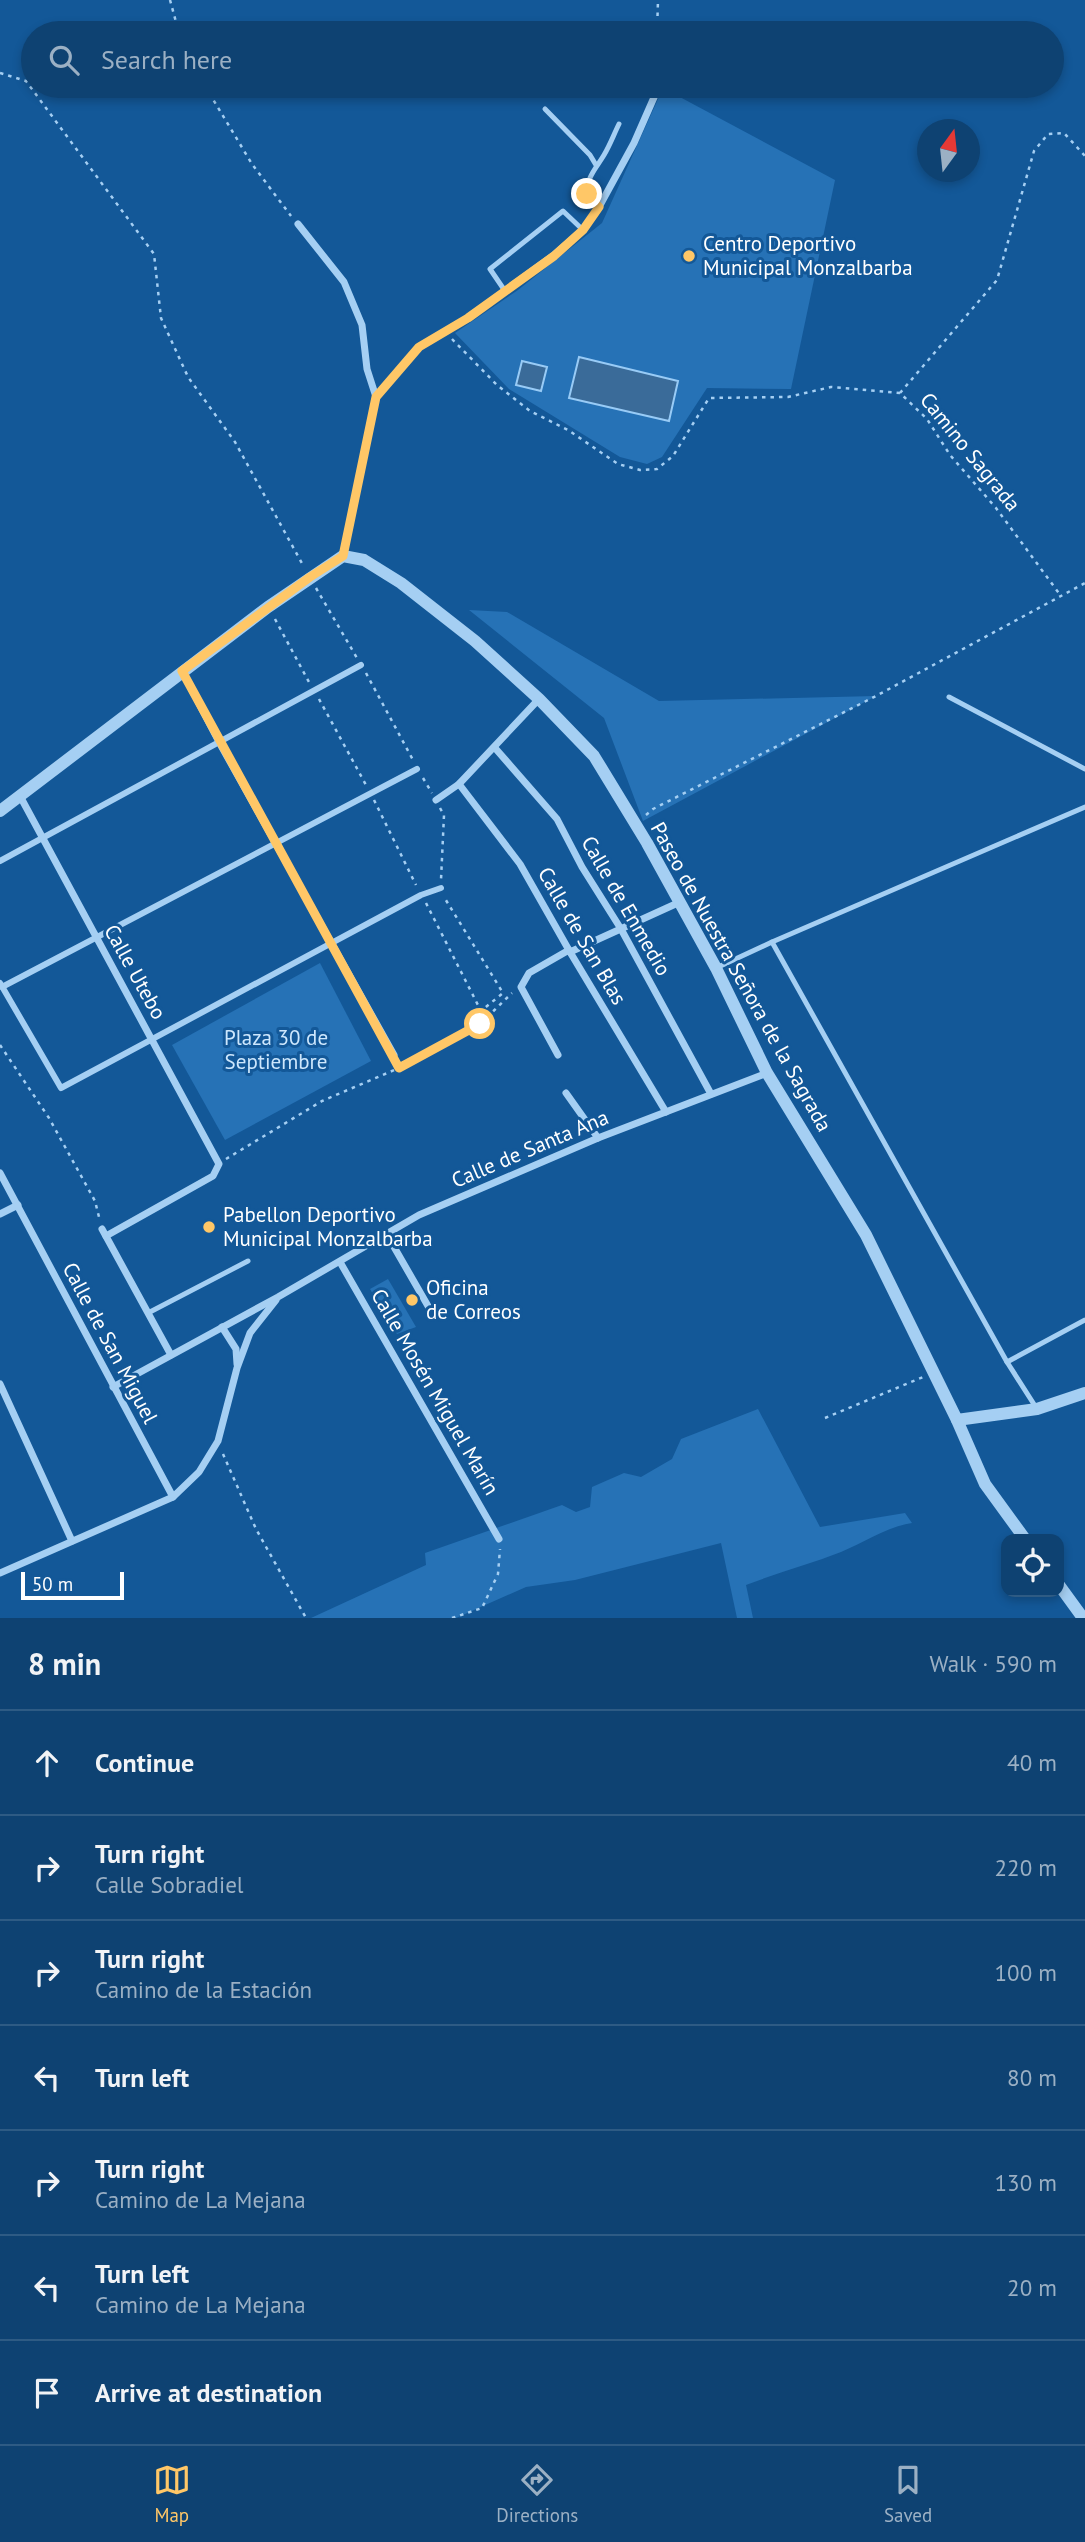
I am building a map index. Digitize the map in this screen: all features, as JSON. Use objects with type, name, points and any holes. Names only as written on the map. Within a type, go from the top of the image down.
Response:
[{"type":"street","points":[[0,811],[268,607],[343,556],[376,397],[419,347],[505,291],[554,256],[583,230],[599,207],[634,143],[654,98]]},
{"type":"street","points":[[298,225],[344,282],[362,325],[367,369],[376,397]]},
{"type":"street","name":"Paseo de Nuestra Señora de la Sagrada","points":[[343,556],[364,560],[401,583],[475,641],[539,699],[594,756],[680,902],[716,968],[767,1073],[866,1236],[957,1420],[985,1484],[1021,1534]]},
{"type":"street","points":[[0,861],[361,665]]},
{"type":"street","points":[[182,671],[394,1055]]},
{"type":"street","points":[[436,800],[459,784],[539,699]]},
{"type":"street","name":"Calle de Enmedio","points":[[495,748],[557,819],[711,1094]]},
{"type":"street","points":[[418,769],[97,939],[1,985],[61,1088],[421,895],[441,888]]},
{"type":"street","name":"Calle de San Blas","points":[[459,784],[520,864],[666,1112]]},
{"type":"street","name":"Calle Utebo","points":[[20,796],[219,1164]]},
{"type":"street","points":[[558,1055],[521,987],[529,973],[569,951],[680,902]]},
{"type":"street","name":"Calle de Santa Ana","points":[[113,1387],[278,1297],[419,1215],[598,1138],[767,1073]]},
{"type":"street","points":[[566,1093],[598,1138]]},
{"type":"street","points":[[172,1355],[104,1233],[213,1176],[219,1164]]},
{"type":"street","name":"Calle de San Miguel","points":[[0,1173],[173,1497]]},
{"type":"street","points":[[0,1214],[18,1205]]},
{"type":"street","points":[[386,1233],[428,1306]]},
{"type":"street","name":"Calle Mosén Miguel Marín","points":[[340,1262],[499,1539]]},
{"type":"street","points":[[0,1573],[173,1497],[199,1472],[218,1441],[237,1368],[250,1333],[278,1297]]},
{"type":"street","points":[[222,1327],[236,1349],[237,1368]]},
{"type":"street","points":[[0,1384],[72,1541]]},
{"type":"street","points":[[957,1420],[1037,1409],[1085,1393]]},
{"type":"street","points":[[1064,1592],[1083,1618]]},
{"type":"lane","points":[[545,109],[590,155],[596,165]]},
{"type":"lane","points":[[599,207],[587,194],[587,183],[619,124]]},
{"type":"lane","points":[[505,291],[491,269],[563,211],[583,230]]},
{"type":"lane","points":[[949,697],[1085,769]]},
{"type":"lane","points":[[716,968],[1085,807]]},
{"type":"lane","points":[[772,942],[1007,1362],[1037,1409]]},
{"type":"lane","points":[[149,1313],[248,1261]]},
{"type":"lane","points":[[1007,1362],[1085,1320]]},
{"type":"path","points":[[170,0],[176,21]]},
{"type":"path","points":[[657,21],[658,0]]},
{"type":"path","points":[[0,73],[21,79]]},
{"type":"path","points":[[39,98],[154,254],[161,318],[188,377],[235,442],[444,816],[441,892],[503,993],[481,1011],[371,794],[268,607]]},
{"type":"path","points":[[212,98],[252,164],[298,225]]},
{"type":"path","points":[[900,393],[997,279],[1034,151],[1048,134],[1064,133],[1085,156]]},
{"type":"path","name":"Camino Sagrada","points":[[445,332],[497,385],[530,411],[569,430],[618,464],[640,470],[657,469],[673,456],[709,398],[788,397],[831,387],[900,393],[927,419],[950,455],[996,508],[1061,596]]},
{"type":"path","points":[[636,824],[653,809],[876,696],[1085,583]]},
{"type":"path","points":[[219,1164],[322,1101],[399,1068],[480,1024],[505,998]]},
{"type":"path","points":[[0,1045],[18,1069],[95,1201],[104,1233]]},
{"type":"path","points":[[394,1055],[399,1068]]},
{"type":"path","points":[[825,1418],[933,1373]]},
{"type":"path","points":[[218,1441],[256,1529],[306,1618]]},
{"type":"path","points":[[452,1618],[482,1608],[498,1574],[501,1553],[499,1539]]},
{"type":"green space","name":"Centro Deportivo Municipal Monzalbarba","points":[[658,98],[682,98],[835,180],[791,389],[707,388],[662,457],[647,464],[620,457],[509,389],[455,333],[518,290],[602,223]]},
{"type":"green space","points":[[469,610],[507,612],[659,701],[876,696],[643,821],[604,718]]},
{"type":"green space","name":"Plaza 30 de Septiembre","points":[[320,963],[371,1061],[225,1140],[172,1045]]},
{"type":"green space","points":[[388,1279],[416,1327],[397,1334],[370,1289]]},
{"type":"green space","points":[[758,1409],[820,1527],[905,1513],[912,1523],[884,1531],[841,1552],[746,1585],[753,1618],[737,1618],[721,1543],[575,1580],[526,1587],[456,1618],[311,1618],[426,1565],[425,1553],[562,1505],[576,1512],[590,1507],[592,1487],[624,1473],[641,1477],[672,1459],[681,1439]]},
{"type":"shaded area","points":[[579,357],[678,381],[669,421],[569,398]]},
{"type":"shaded area","points":[[522,361],[547,367],[541,391],[516,385]]},
{"type":"place","name":"Centro Deportivo Municipal Monzalbarba","points":[[689,256]]},
{"type":"place","name":"Pabellon Deportivo Municipal Monzalbarba","points":[[209,1227]]},
{"type":"place","name":"Oficina de Correos","points":[[412,1300]]},
{"type":"route","points":[[480,1024],[399,1068],[182,671],[343,556],[376,397],[419,347],[468,318],[554,256],[583,230],[599,207],[587,194]]}]
